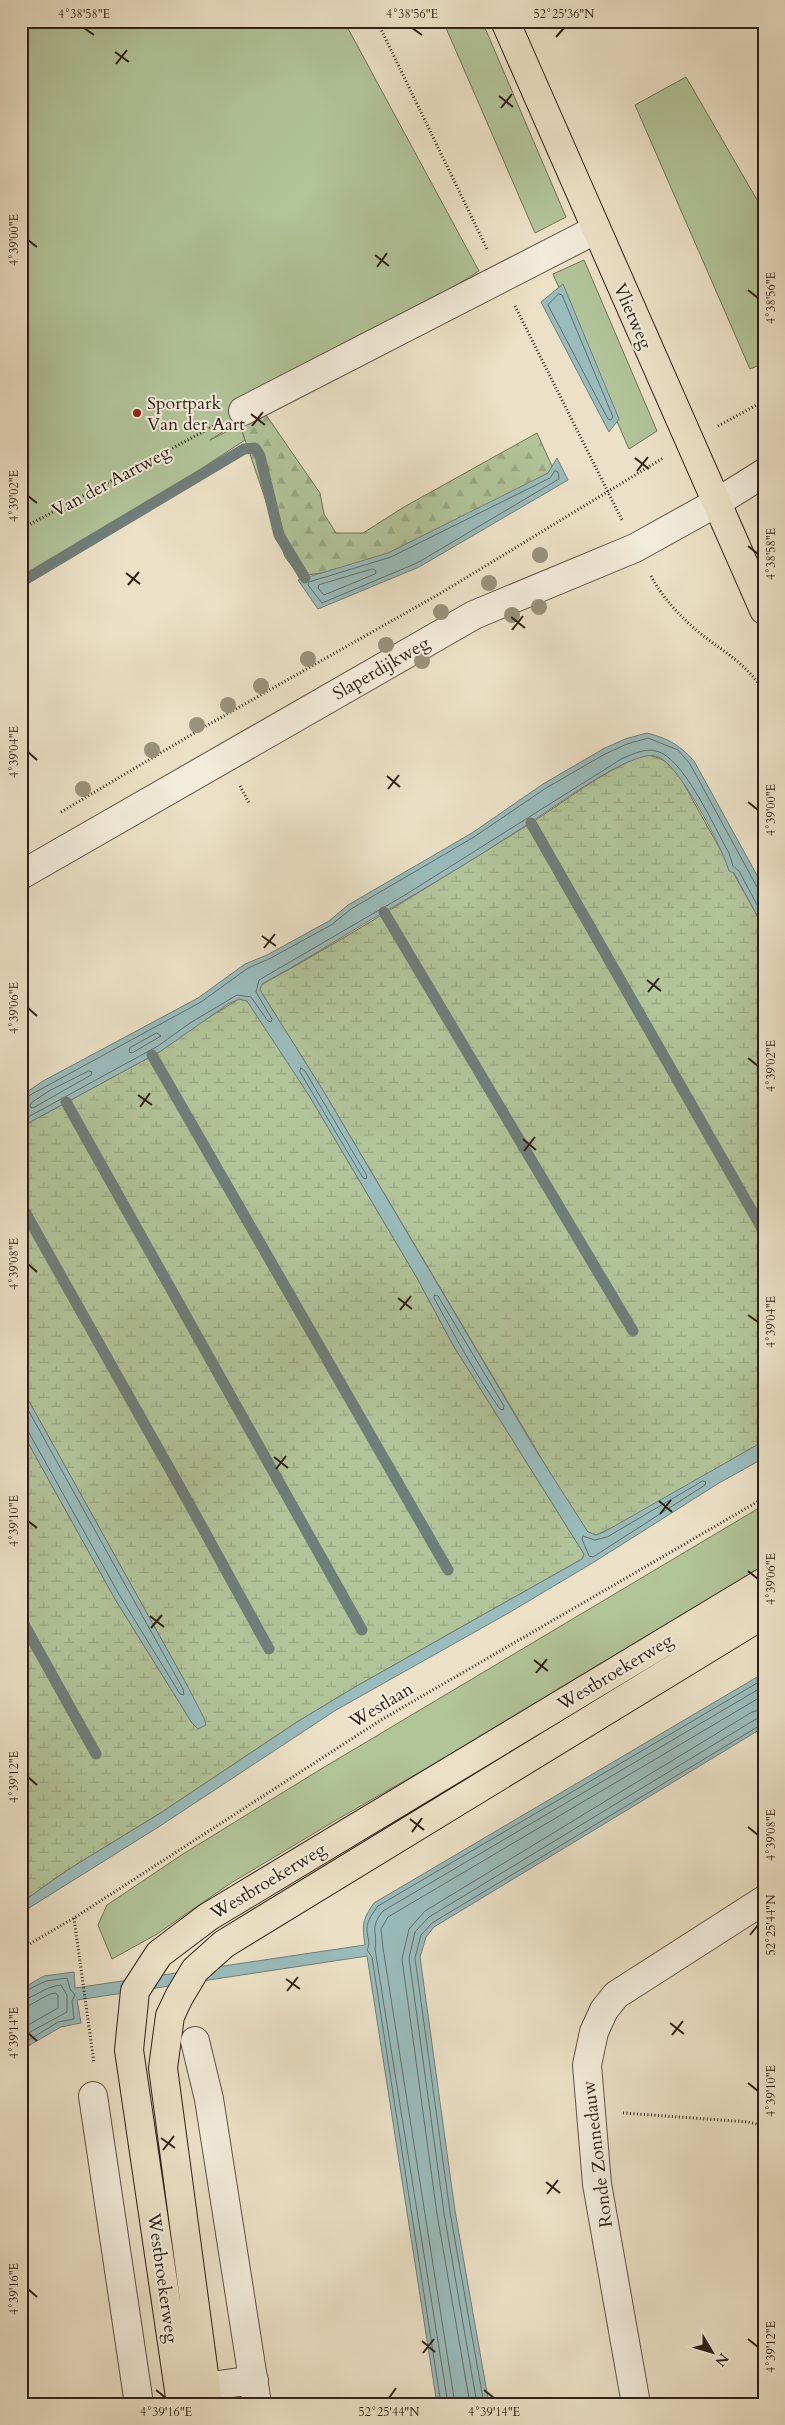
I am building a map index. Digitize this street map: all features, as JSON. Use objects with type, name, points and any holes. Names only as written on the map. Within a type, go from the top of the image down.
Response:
[{"type":"main road","name":"Vlietweg","points":[[505,21],[595,230],[764,610]]},
{"type":"main road","name":"Westbroekerweg","points":[[193,2396],[130,2050],[135,1990],[159,1954],[216,1912],[764,1582]]},
{"type":"main road","name":"Westbroekerweg","points":[[193,2396],[163,2068],[170,2016],[195,1970],[224,1944],[764,1614]]},
{"type":"street","points":[[243,411],[595,230]]},
{"type":"street","name":"Slaperdijkweg","points":[[21,875],[474,614],[635,548],[716,503],[757,477]]},
{"type":"street","name":"Ronde Zonnedauw","points":[[636,2404],[597,2184],[587,2065],[594,2032],[604,2010],[634,1982],[764,1900]]},
{"type":"street","points":[[193,2396],[255,2392],[209,2099],[195,2041]]},
{"type":"street","points":[[93,2096],[139,2404]]},
{"type":"path","points":[[55,815],[206,726],[441,593],[689,442],[764,401]]},
{"type":"path","name":"Van der Aartweg","points":[[21,529],[243,411]]},
{"type":"path","points":[[608,491],[635,548],[670,606],[697,630],[740,662],[764,693]]},
{"type":"path","name":"Westlaan","points":[[21,1949],[74,1918],[381,1720],[764,1498]]},
{"type":"path","points":[[74,1918],[97,2083],[93,2096]]},
{"type":"path","points":[[590,2112],[659,2115],[764,2126]]},
{"type":"green space","name":"Sportpark Van der Aart","points":[[21,21],[344,21],[479,271],[210,440],[240,425],[245,440],[21,587]]},
{"type":"green space","points":[[443,21],[482,21],[566,217],[535,233]]},
{"type":"green space","points":[[686,77],[764,212],[764,363],[750,369],[635,105]]},
{"type":"green space","points":[[584,260],[657,431],[629,449],[553,274]]},
{"type":"green space","points":[[264,412],[320,493],[324,514],[336,533],[363,533],[404,507],[537,433],[556,475],[371,561],[335,571],[300,576],[285,557],[240,425]]},
{"type":"green space","points":[[644,755],[665,761],[680,777],[764,928],[764,1441],[620,1524],[596,1535],[588,1532],[556,1483],[324,1092],[260,990],[261,985],[429,886],[528,825],[599,778]]},
{"type":"green space","points":[[239,999],[247,1001],[257,1014],[310,1097],[417,1278],[453,1345],[584,1554],[582,1559],[355,1687],[297,1722],[162,1812],[66,1871],[21,1903],[21,1430],[115,1599],[192,1723],[188,1687],[21,1387],[21,1127],[161,1051],[193,1027]]},
{"type":"green space","points":[[764,1505],[764,1565],[747,1578],[606,1665],[338,1819],[231,1883],[157,1934],[112,1959],[98,1925],[107,1905],[183,1854],[321,1769]]},
{"type":"water","points":[[563,284],[619,419],[609,432],[541,302]]},
{"type":"water","points":[[557,458],[568,480],[419,567],[318,609],[298,580],[388,553],[548,473]]},
{"type":"water","points":[[647,733],[673,743],[694,761],[764,888],[764,928],[734,873],[729,871],[709,826],[687,789],[665,761],[656,756],[647,756],[635,759],[594,780],[516,832],[421,891],[262,984],[260,990],[324,1092],[535,1449],[588,1532],[596,1535],[604,1532],[764,1441],[764,1458],[719,1483],[512,1611],[336,1710],[160,1826],[21,1913],[21,1903],[66,1871],[162,1812],[297,1722],[355,1687],[582,1559],[584,1554],[453,1345],[417,1278],[310,1097],[247,1001],[239,999],[228,1004],[161,1051],[21,1127],[21,1096],[43,1081],[198,998],[245,964],[267,955],[329,921],[348,905],[472,833],[543,784],[603,749],[625,739]]},
{"type":"water","points":[[21,1387],[188,1687],[206,1725],[198,1729],[192,1723],[115,1599],[21,1430]]},
{"type":"water","points":[[764,1673],[764,1727],[434,1927],[426,1937],[420,1957],[455,2211],[489,2404],[437,2404],[367,1956],[77,2000],[81,2023],[61,2027],[21,2050],[21,1989],[44,1976],[74,1972],[75,1988],[365,1945],[364,1923],[374,1903]]},
{"type":"waterway","points":[[21,582],[244,449],[255,448],[260,456],[279,535],[305,578]]},
{"type":"waterway","points":[[531,823],[764,1232]]},
{"type":"waterway","points":[[384,912],[633,1331]]},
{"type":"waterway","points":[[152,1055],[448,1570]]},
{"type":"waterway","points":[[66,1102],[362,1630]]},
{"type":"waterway","points":[[21,1205],[269,1649]]},
{"type":"waterway","points":[[21,1619],[96,1754]]},
{"type":"place","name":"Sportpark Van der Aart","points":[[137,413]]}]
